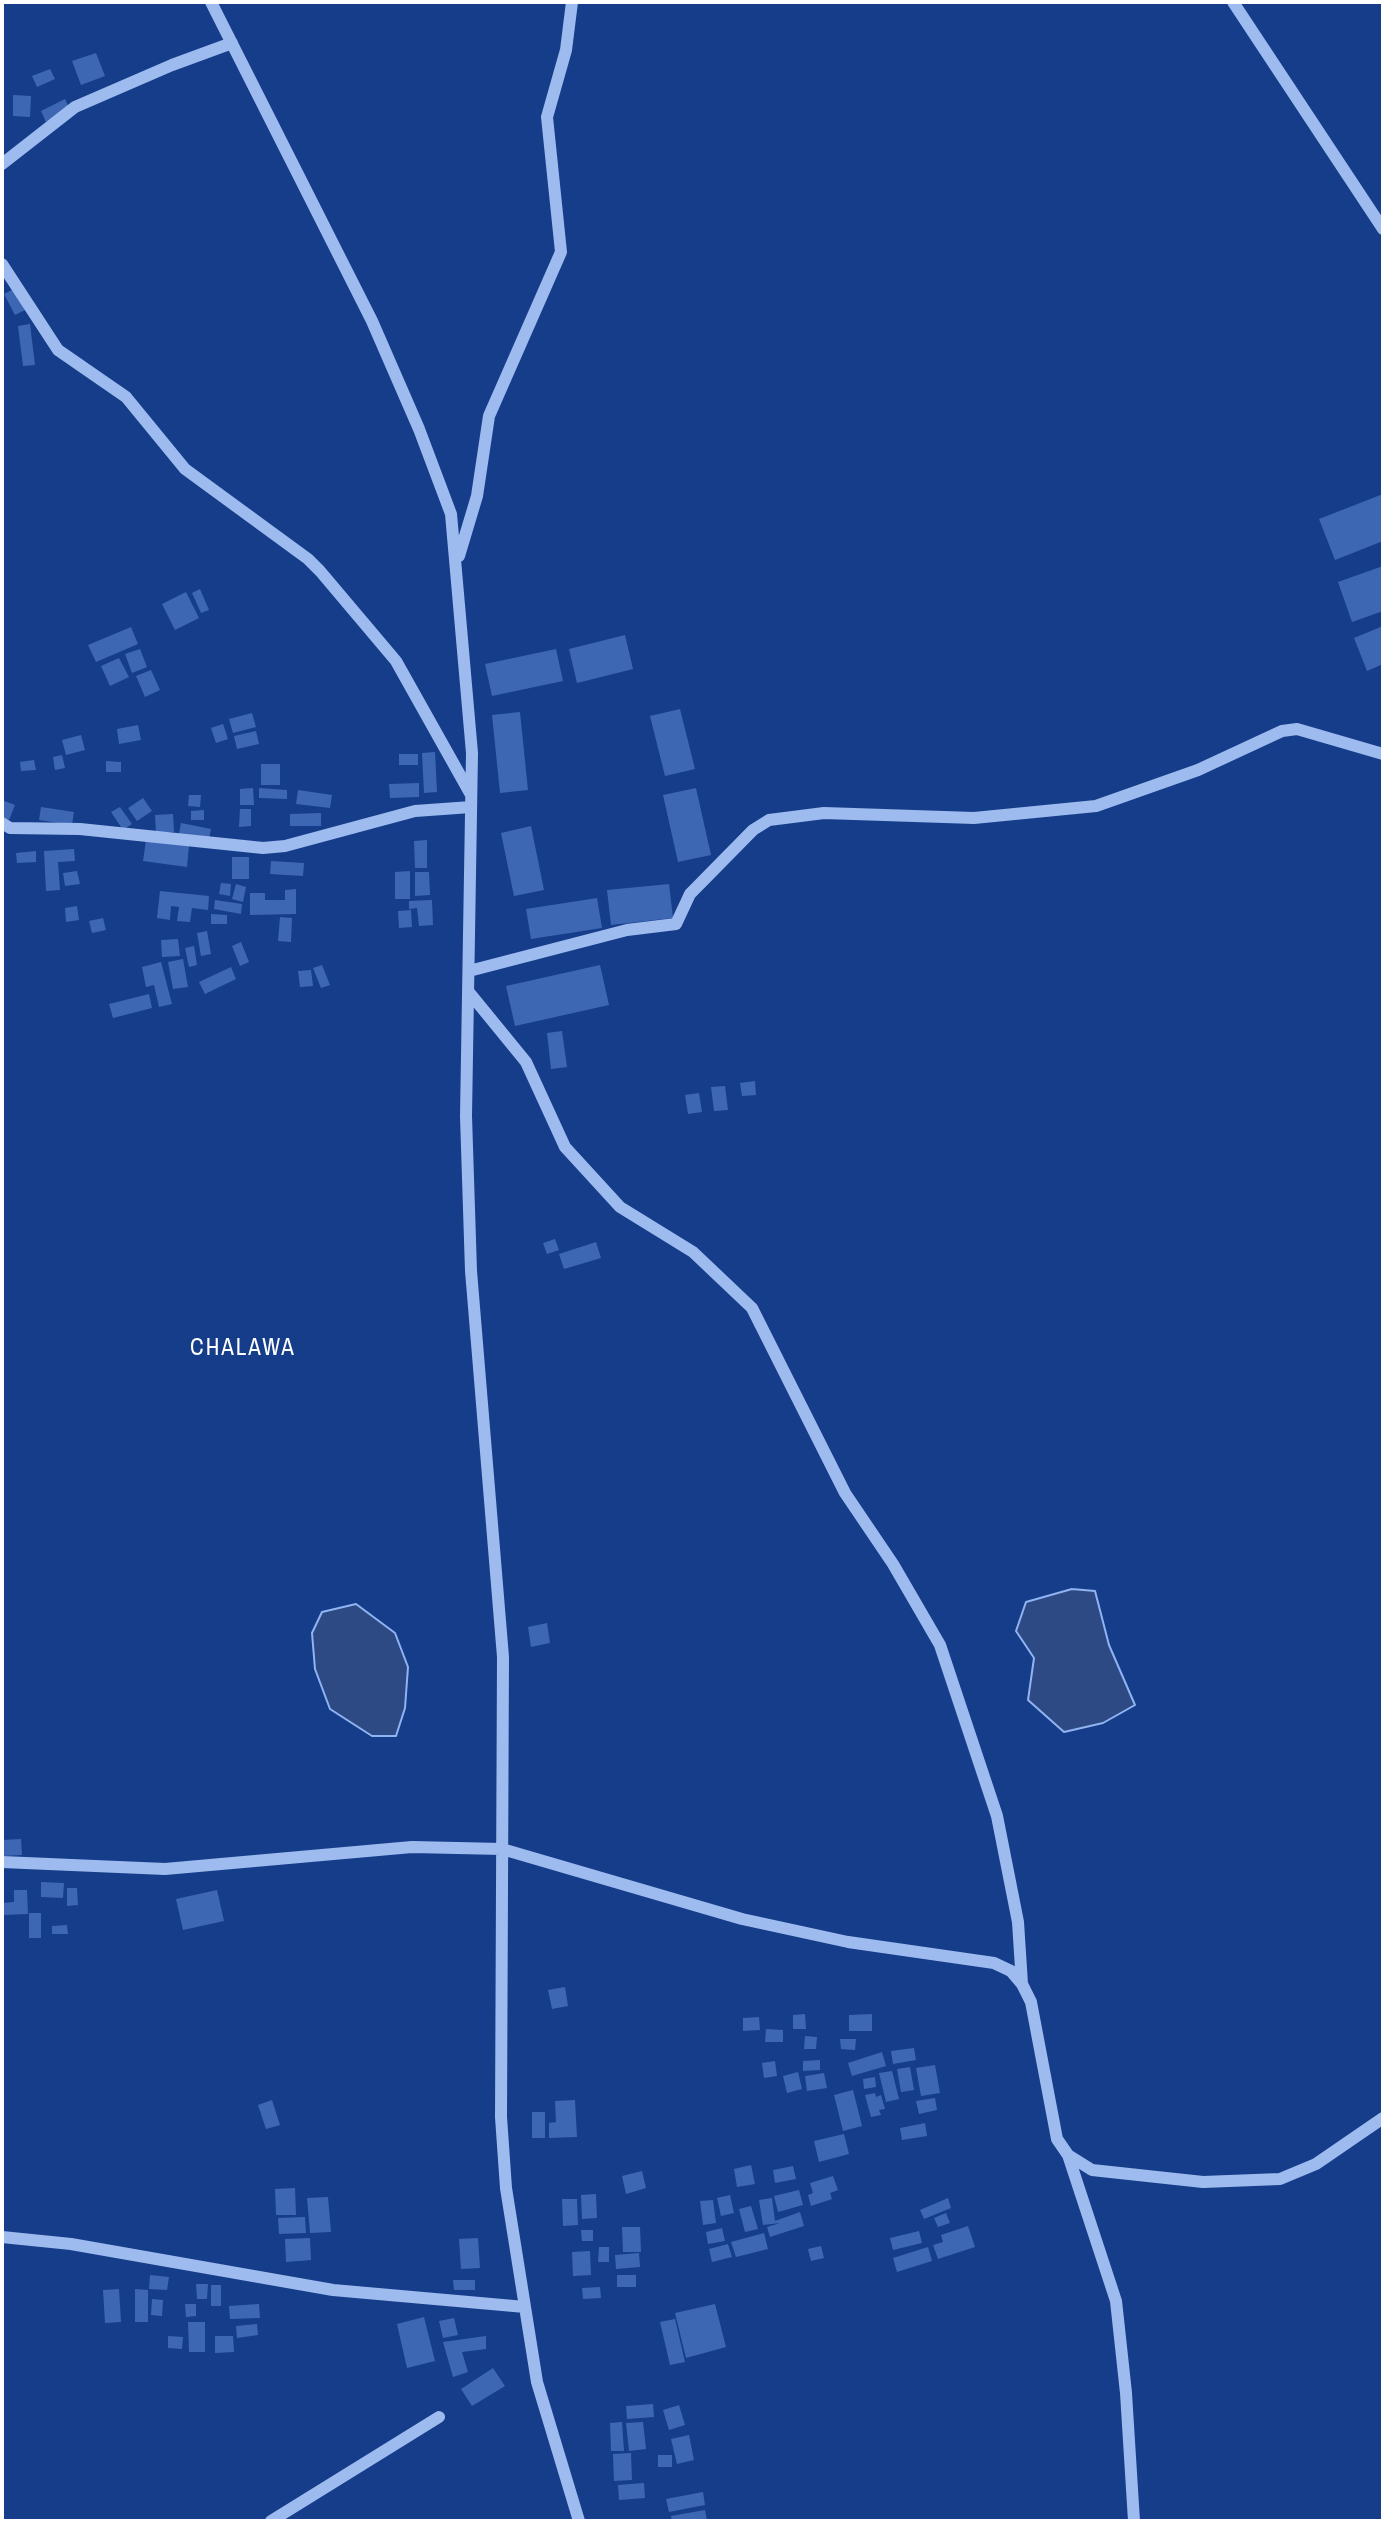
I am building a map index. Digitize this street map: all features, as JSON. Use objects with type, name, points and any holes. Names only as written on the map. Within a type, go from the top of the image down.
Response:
[{"type":"street","points":[[211,2],[372,321],[419,429],[451,514],[472,753],[466,1116],[471,1271],[503,1657],[501,2117],[506,2188],[537,2382],[579,2521]]},
{"type":"street","points":[[456,563],[477,496],[489,415],[561,252],[547,117],[566,50],[572,2]]},
{"type":"street","points":[[1233,2],[1383,229]]},
{"type":"street","points":[[2,164],[75,107],[172,65],[232,43]]},
{"type":"street","points":[[2,264],[58,350],[126,397],[185,470],[308,559],[320,571],[396,661],[471,801]]},
{"type":"street","points":[[469,971],[627,930],[676,924],[690,894],[753,830],[769,820],[824,813],[974,818],[1085,808],[1198,769],[1282,731],[1297,729],[1383,754]]},
{"type":"street","points":[[2,823],[10,828],[51,826],[263,848],[285,846],[415,811],[471,801]]},
{"type":"street","points":[[468,991],[526,1062],[565,1147],[620,1207],[693,1252],[752,1308],[845,1493],[893,1564],[940,1645],[997,1816],[1018,1922],[1022,1984]]},
{"type":"street","points":[[2,1862],[165,1869],[412,1847],[502,1849],[742,1919],[848,1942],[994,1964],[1011,1971],[1022,1984],[1031,2002],[1057,2139],[1068,2155],[1115,2301],[1126,2393],[1134,2521]]},
{"type":"street","points":[[1068,2155],[1091,2171],[1203,2182],[1280,2179],[1316,2164],[1383,2118]]},
{"type":"street","points":[[2,2238],[96,2248],[333,2290],[525,2307]]},
{"type":"street","points":[[271,2521],[439,2417]]},
{"type":"water","points":[[1072,1589],[1095,1591],[1109,1645],[1135,1705],[1103,1723],[1064,1732],[1028,1700],[1034,1658],[1016,1631],[1026,1602]]},
{"type":"water","points":[[356,1604],[395,1633],[408,1667],[405,1708],[396,1736],[372,1736],[330,1709],[315,1669],[312,1633],[322,1612]]},
{"type":"building","points":[[96,53],[105,76],[81,85],[72,61]]},
{"type":"building","points":[[50,69],[55,79],[37,87],[32,76]]},
{"type":"building","points":[[13,95],[31,96],[30,117],[13,116]]},
{"type":"building","points":[[65,99],[70,110],[46,122],[41,111]]},
{"type":"building","points":[[14,289],[25,310],[15,315],[4,294]]},
{"type":"building","points":[[30,324],[35,365],[23,366],[18,326]]},
{"type":"building","points":[[1383,494],[1383,541],[1335,560],[1319,519]]},
{"type":"building","points":[[1383,566],[1383,611],[1352,622],[1338,582]]},
{"type":"building","points":[[200,589],[209,610],[201,613],[192,593]]},
{"type":"building","points":[[186,592],[199,618],[175,630],[162,604]]},
{"type":"building","points":[[1383,626],[1383,664],[1367,671],[1354,638]]},
{"type":"building","points":[[131,627],[138,644],[96,662],[88,645]]},
{"type":"building","points":[[625,635],[633,669],[577,683],[569,649]]},
{"type":"building","points":[[140,649],[147,667],[132,673],[125,654]]},
{"type":"building","points":[[556,649],[563,681],[492,696],[485,664]]},
{"type":"building","points":[[119,658],[129,677],[110,686],[101,666]]},
{"type":"building","points":[[151,670],[160,690],[145,697],[136,676]]},
{"type":"building","points":[[680,709],[695,769],[665,776],[650,716]]},
{"type":"building","points":[[520,712],[528,790],[500,793],[492,715]]},
{"type":"building","points":[[252,713],[256,727],[233,733],[229,719]]},
{"type":"building","points":[[223,724],[228,739],[216,743],[211,728]]},
{"type":"building","points":[[138,725],[141,740],[119,744],[117,729]]},
{"type":"building","points":[[256,731],[259,744],[237,749],[234,736]]},
{"type":"building","points":[[81,735],[85,750],[66,755],[62,740]]},
{"type":"building","points":[[435,752],[437,792],[424,793],[422,753]]},
{"type":"building","points":[[399,754],[418,754],[418,765],[399,765]]},
{"type":"building","points":[[62,755],[65,768],[55,770],[53,757]]},
{"type":"building","points":[[34,760],[36,770],[21,771],[20,762]]},
{"type":"building","points":[[106,761],[121,762],[121,772],[106,772]]},
{"type":"building","points":[[261,764],[280,764],[280,785],[261,785]]},
{"type":"building","points":[[419,783],[419,797],[390,798],[389,784]]},
{"type":"building","points":[[253,788],[254,805],[240,805],[240,789]]},
{"type":"building","points":[[259,788],[287,790],[287,799],[259,798]]},
{"type":"building","points":[[696,788],[711,855],[678,862],[663,795]]},
{"type":"building","points":[[298,790],[332,795],[330,808],[296,804]]},
{"type":"building","points":[[189,795],[201,795],[200,807],[188,806]]},
{"type":"building","points":[[143,798],[152,811],[137,821],[128,808]]},
{"type":"building","points":[[2,800],[15,805],[9,820],[2,817]]},
{"type":"building","points":[[41,807],[74,812],[72,825],[39,820]]},
{"type":"building","points":[[120,807],[132,824],[123,830],[111,812]]},
{"type":"building","points":[[240,809],[251,809],[251,826],[239,827]]},
{"type":"building","points":[[204,810],[204,820],[191,820],[191,811]]},
{"type":"building","points":[[321,813],[321,826],[290,826],[290,814]]},
{"type":"building","points":[[173,814],[174,832],[156,833],[155,815]]},
{"type":"building","points":[[181,823],[211,829],[209,840],[179,834]]},
{"type":"building","points":[[531,826],[544,890],[514,896],[501,833]]},
{"type":"building","points":[[146,840],[189,846],[187,867],[143,861]]},
{"type":"building","points":[[427,840],[427,868],[415,868],[414,841]]},
{"type":"building","points":[[74,849],[75,861],[58,862],[60,890],[46,891],[44,851]]},
{"type":"building","points":[[36,851],[36,862],[17,863],[16,853]]},
{"type":"building","points":[[232,857],[249,857],[249,879],[232,879]]},
{"type":"building","points":[[271,861],[304,863],[303,876],[270,874]]},
{"type":"building","points":[[77,871],[80,884],[65,886],[63,873]]},
{"type":"building","points":[[410,871],[410,899],[395,899],[395,872]]},
{"type":"building","points":[[415,872],[429,872],[430,895],[415,896]]},
{"type":"building","points":[[221,883],[231,884],[230,896],[219,894]]},
{"type":"building","points":[[236,884],[246,887],[243,902],[232,899]]},
{"type":"building","points":[[669,884],[673,918],[611,925],[607,890]]},
{"type":"building","points":[[296,889],[296,914],[250,915],[250,893],[265,893],[265,900],[285,900],[285,890]]},
{"type":"building","points":[[160,891],[209,896],[208,910],[192,908],[190,922],[177,921],[179,907],[171,906],[170,920],[157,918]]},
{"type":"building","points":[[597,898],[602,928],[531,939],[526,909]]},
{"type":"building","points":[[215,900],[242,904],[241,914],[214,909]]},
{"type":"building","points":[[432,900],[433,925],[419,926],[417,908],[409,909],[409,901]]},
{"type":"building","points":[[77,906],[79,920],[66,922],[65,908]]},
{"type":"building","points":[[411,910],[412,927],[399,928],[398,911]]},
{"type":"building","points":[[211,914],[227,915],[227,924],[211,924]]},
{"type":"building","points":[[280,917],[292,918],[291,942],[278,941]]},
{"type":"building","points":[[103,918],[106,930],[92,933],[89,921]]},
{"type":"building","points":[[207,931],[211,954],[201,956],[197,933]]},
{"type":"building","points":[[178,939],[180,956],[162,957],[161,940]]},
{"type":"building","points":[[241,942],[249,962],[240,966],[232,946]]},
{"type":"building","points":[[194,946],[197,965],[189,967],[185,948]]},
{"type":"building","points":[[183,959],[188,987],[173,989],[168,962]]},
{"type":"building","points":[[161,962],[172,1004],[159,1007],[154,985],[146,987],[142,967]]},
{"type":"building","points":[[322,965],[330,985],[321,988],[313,968]]},
{"type":"building","points":[[600,965],[609,1005],[515,1026],[506,986]]},
{"type":"building","points":[[231,967],[236,979],[205,994],[199,982]]},
{"type":"building","points":[[311,970],[313,986],[300,987],[298,971]]},
{"type":"building","points":[[149,994],[152,1008],[113,1018],[109,1004]]},
{"type":"building","points":[[562,1031],[567,1067],[551,1069],[547,1033]]},
{"type":"building","points":[[755,1081],[756,1095],[742,1096],[740,1083]]},
{"type":"building","points":[[725,1086],[728,1110],[714,1111],[711,1087]]},
{"type":"building","points":[[699,1093],[702,1112],[688,1114],[685,1095]]},
{"type":"building","points":[[555,1239],[559,1250],[547,1254],[543,1243]]},
{"type":"building","points":[[596,1242],[601,1258],[564,1269],[559,1254]]},
{"type":"building","points":[[547,1623],[550,1643],[531,1647],[528,1627]]},
{"type":"building","points":[[21,1839],[22,1855],[2,1856],[2,1840]]},
{"type":"building","points":[[41,1882],[64,1883],[63,1898],[41,1897]]},
{"type":"building","points":[[67,1888],[77,1888],[78,1905],[67,1906]]},
{"type":"building","points":[[14,1890],[27,1890],[28,1914],[2,1915],[2,1903],[14,1902]]},
{"type":"building","points":[[217,1890],[224,1921],[183,1930],[176,1899]]},
{"type":"building","points":[[29,1913],[41,1913],[41,1938],[29,1938]]},
{"type":"building","points":[[67,1925],[68,1934],[52,1934],[52,1926]]},
{"type":"building","points":[[565,1987],[568,2006],[552,2009],[548,1990]]},
{"type":"building","points":[[805,2014],[806,2029],[793,2029],[793,2015]]},
{"type":"building","points":[[872,2014],[872,2031],[849,2031],[849,2015]]},
{"type":"building","points":[[759,2017],[760,2030],[743,2031],[743,2018]]},
{"type":"building","points":[[766,2029],[783,2030],[783,2042],[765,2042]]},
{"type":"building","points":[[805,2036],[817,2037],[816,2049],[804,2049]]},
{"type":"building","points":[[840,2039],[856,2039],[855,2050],[841,2049]]},
{"type":"building","points":[[914,2048],[916,2060],[893,2064],[891,2051]]},
{"type":"building","points":[[882,2052],[886,2066],[852,2076],[848,2063]]},
{"type":"building","points":[[820,2060],[820,2070],[803,2071],[803,2061]]},
{"type":"building","points":[[775,2061],[777,2076],[764,2078],[762,2063]]},
{"type":"building","points":[[935,2065],[940,2093],[921,2096],[916,2068]]},
{"type":"building","points":[[910,2067],[914,2090],[901,2092],[897,2069]]},
{"type":"building","points":[[892,2071],[899,2099],[886,2102],[879,2073]]},
{"type":"building","points":[[798,2072],[802,2089],[787,2093],[783,2076]]},
{"type":"building","points":[[824,2073],[827,2088],[807,2091],[805,2076]]},
{"type":"building","points":[[875,2077],[876,2087],[864,2089],[863,2079]]},
{"type":"building","points":[[853,2090],[862,2126],[843,2131],[834,2095]]},
{"type":"building","points":[[875,2093],[876,2097],[881,2095],[885,2109],[879,2110],[881,2115],[871,2117],[865,2095]]},
{"type":"building","points":[[935,2098],[937,2110],[919,2114],[916,2101]]},
{"type":"building","points":[[272,2100],[280,2125],[266,2129],[258,2105]]},
{"type":"building","points":[[575,2100],[577,2137],[549,2138],[549,2123],[556,2122],[555,2101]]},
{"type":"building","points":[[532,2112],[545,2112],[545,2138],[532,2138]]},
{"type":"building","points":[[925,2123],[927,2136],[902,2140],[900,2128]]},
{"type":"building","points":[[844,2134],[849,2154],[819,2162],[814,2141]]},
{"type":"building","points":[[751,2165],[755,2184],[737,2187],[734,2169]]},
{"type":"building","points":[[793,2166],[796,2179],[775,2183],[773,2170]]},
{"type":"building","points":[[642,2171],[646,2188],[626,2194],[622,2176]]},
{"type":"building","points":[[833,2176],[838,2190],[830,2193],[832,2199],[811,2206],[808,2195],[813,2193],[810,2183]]},
{"type":"building","points":[[295,2188],[296,2215],[276,2215],[275,2189]]},
{"type":"building","points":[[799,2190],[803,2205],[778,2212],[774,2196]]},
{"type":"building","points":[[596,2194],[597,2218],[582,2219],[581,2195]]},
{"type":"building","points":[[730,2195],[734,2213],[721,2216],[717,2198]]},
{"type":"building","points":[[328,2197],[331,2232],[310,2233],[307,2198]]},
{"type":"building","points":[[772,2198],[775,2221],[800,2212],[804,2226],[770,2237],[767,2227],[780,2223],[763,2225],[759,2200]]},
{"type":"building","points":[[948,2198],[951,2208],[924,2219],[920,2210]]},
{"type":"building","points":[[562,2199],[577,2199],[578,2225],[563,2226]]},
{"type":"building","points":[[713,2200],[716,2223],[703,2225],[700,2201]]},
{"type":"building","points":[[751,2206],[758,2229],[745,2232],[739,2209]]},
{"type":"building","points":[[946,2213],[950,2223],[938,2227],[934,2218]]},
{"type":"building","points":[[305,2217],[306,2233],[279,2234],[278,2218]]},
{"type":"building","points":[[968,2226],[975,2247],[938,2259],[933,2245],[943,2242],[941,2235]]},
{"type":"building","points":[[622,2227],[640,2227],[641,2252],[623,2252]]},
{"type":"building","points":[[722,2228],[725,2241],[708,2244],[706,2232]]},
{"type":"building","points":[[581,2230],[593,2230],[593,2241],[582,2241]]},
{"type":"building","points":[[919,2231],[922,2243],[893,2250],[890,2238]]},
{"type":"building","points":[[764,2233],[768,2249],[736,2257],[731,2242]]},
{"type":"building","points":[[310,2238],[311,2260],[286,2262],[285,2239]]},
{"type":"building","points":[[478,2238],[480,2268],[461,2269],[459,2239]]},
{"type":"building","points":[[728,2244],[732,2257],[712,2262],[709,2249]]},
{"type":"building","points":[[821,2246],[824,2258],[811,2261],[808,2249]]},
{"type":"building","points":[[599,2247],[609,2247],[609,2262],[598,2262]]},
{"type":"building","points":[[928,2247],[932,2261],[897,2272],[893,2258]]},
{"type":"building","points":[[590,2251],[591,2275],[573,2276],[572,2252]]},
{"type":"building","points":[[639,2253],[640,2267],[616,2269],[615,2255]]},
{"type":"building","points":[[150,2275],[169,2277],[167,2290],[149,2289]]},
{"type":"building","points":[[617,2275],[636,2275],[636,2287],[617,2287]]},
{"type":"building","points":[[453,2280],[475,2280],[475,2290],[454,2290]]},
{"type":"building","points":[[196,2284],[208,2284],[207,2299],[197,2299]]},
{"type":"building","points":[[211,2285],[221,2285],[221,2306],[211,2306]]},
{"type":"building","points":[[600,2287],[601,2298],[583,2299],[582,2288]]},
{"type":"building","points":[[119,2289],[121,2322],[105,2323],[103,2290]]},
{"type":"building","points":[[135,2289],[148,2290],[148,2322],[135,2322]]},
{"type":"building","points":[[152,2299],[163,2300],[162,2316],[151,2315]]},
{"type":"building","points":[[185,2304],[196,2304],[196,2316],[186,2317]]},
{"type":"building","points":[[259,2304],[260,2318],[230,2319],[229,2306]]},
{"type":"building","points":[[715,2304],[726,2347],[686,2358],[675,2313]]},
{"type":"building","points":[[424,2317],[435,2361],[407,2368],[397,2324]]},
{"type":"building","points":[[454,2318],[458,2335],[443,2338],[439,2321]]},
{"type":"building","points":[[675,2319],[685,2362],[670,2365],[660,2322]]},
{"type":"building","points":[[188,2322],[205,2322],[205,2352],[189,2352]]},
{"type":"building","points":[[257,2324],[258,2335],[237,2338],[236,2326]]},
{"type":"building","points":[[168,2336],[183,2337],[182,2349],[168,2348]]},
{"type":"building","points":[[215,2336],[233,2336],[234,2352],[215,2353]]},
{"type":"building","points":[[486,2336],[486,2349],[462,2352],[468,2372],[453,2377],[443,2342]]},
{"type":"building","points":[[493,2368],[505,2386],[472,2406],[461,2389]]},
{"type":"building","points":[[653,2404],[654,2417],[627,2419],[626,2406]]},
{"type":"building","points":[[679,2405],[685,2425],[669,2430],[663,2410]]},
{"type":"building","points":[[622,2422],[624,2451],[611,2451],[610,2423]]},
{"type":"building","points":[[643,2422],[646,2449],[629,2451],[626,2423]]},
{"type":"building","points":[[689,2435],[694,2460],[677,2464],[671,2439]]},
{"type":"building","points":[[631,2453],[632,2480],[614,2481],[613,2454]]},
{"type":"building","points":[[658,2455],[672,2455],[672,2467],[658,2467]]},
{"type":"building","points":[[644,2483],[645,2498],[619,2500],[618,2485]]},
{"type":"building","points":[[703,2492],[705,2505],[669,2512],[666,2499]]},
{"type":"building","points":[[705,2510],[707,2521],[672,2521],[671,2516]]},
{"type":"district","name":"CHALAWA","points":[[243,1349]]}]
